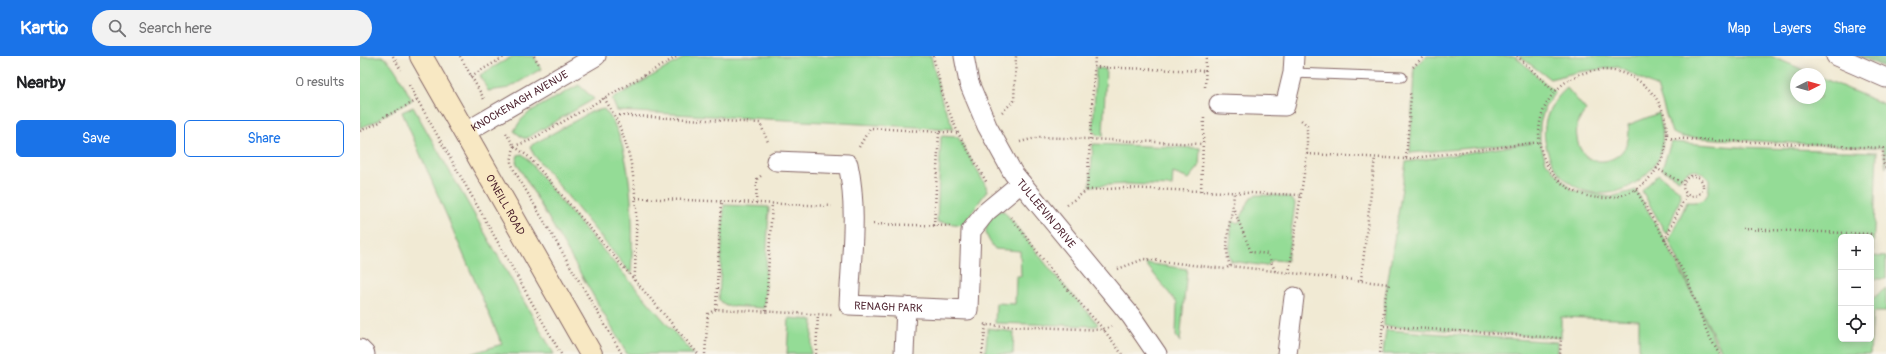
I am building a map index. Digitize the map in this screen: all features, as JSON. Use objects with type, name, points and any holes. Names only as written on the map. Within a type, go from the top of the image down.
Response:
[{"type":"main road","name":"O'NEILL ROAD","points":[[421,56],[591,354]]},
{"type":"street","name":"KNOCKENAGH AVENUE","points":[[464,133],[596,56]]},
{"type":"street","name":"TULLEEVIN DRIVE","points":[[964,56],[969,83],[987,126],[1013,173],[1097,277],[1131,316],[1157,354]]},
{"type":"street","points":[[1836,56],[1886,78]]},
{"type":"street","points":[[1219,104],[1285,106],[1293,64]]},
{"type":"street","points":[[776,162],[848,164]]},
{"type":"street","name":"RENAGH PARK","points":[[848,164],[853,186],[849,305],[968,310]]},
{"type":"street","points":[[968,310],[972,231],[986,212],[1021,183]]},
{"type":"street","points":[[1287,354],[1294,297]]},
{"type":"street","points":[[904,354],[906,307]]},
{"type":"street","points":[[360,349],[365,354]]},
{"type":"lane","points":[[1293,64],[1402,77]]},
{"type":"path","points":[[393,56],[404,75]]},
{"type":"path","points":[[460,56],[480,90]]},
{"type":"path","points":[[471,76],[506,56]]},
{"type":"path","points":[[514,146],[528,141],[678,56]]},
{"type":"path","points":[[987,126],[1014,101],[1016,56]]},
{"type":"path","points":[[1087,190],[1095,56]]},
{"type":"path","points":[[1205,90],[1206,56]]},
{"type":"path","points":[[1406,159],[1411,96],[1402,77],[1424,56]]},
{"type":"path","points":[[1517,56],[1555,92]]},
{"type":"path","points":[[1094,67],[1206,71]]},
{"type":"path","points":[[1608,70],[1628,75],[1644,85],[1657,100],[1665,119],[1667,138],[1662,158],[1651,176],[1636,190],[1616,197],[1606,198],[1595,198],[1575,192],[1558,179],[1546,162],[1540,142],[1540,124],[1544,112],[1555,92],[1570,79],[1589,72],[1608,70]]},
{"type":"path","points":[[407,81],[561,354]]},
{"type":"path","points":[[604,98],[616,115],[624,136],[633,171],[636,198],[634,281]]},
{"type":"path","points":[[360,131],[380,122],[384,117],[418,100]]},
{"type":"path","points":[[1285,106],[1307,125],[1307,154],[1290,273],[1294,297]]},
{"type":"path","points":[[616,115],[760,123],[776,162],[757,179],[756,203]]},
{"type":"path","points":[[1201,191],[1204,117]]},
{"type":"path","points":[[848,164],[870,128],[958,132]]},
{"type":"path","points":[[934,226],[939,132]]},
{"type":"path","points":[[999,147],[1040,138],[1203,144]]},
{"type":"path","points":[[1667,138],[1883,148],[1883,163],[1886,168]]},
{"type":"path","points":[[1307,154],[1406,159],[1540,142]]},
{"type":"path","points":[[514,146],[529,157],[698,354]]},
{"type":"path","points":[[514,146],[511,162],[514,170],[622,354]]},
{"type":"path","points":[[1361,280],[1375,157]]},
{"type":"path","points":[[1656,168],[1684,184],[1687,193],[1665,240]]},
{"type":"path","points":[[1684,184],[1690,176],[1697,176],[1702,180],[1703,187],[1701,192],[1696,196],[1687,193]]},
{"type":"path","points":[[1050,218],[1087,190],[1125,188],[1300,195]]},
{"type":"path","points":[[1636,190],[1687,278],[1707,332],[1719,354]]},
{"type":"path","points":[[1230,266],[1227,251],[1229,225],[1234,210],[1234,192]]},
{"type":"path","points":[[636,198],[772,203],[934,226],[958,226],[972,231]]},
{"type":"path","points":[[716,309],[721,201]]},
{"type":"path","points":[[766,311],[772,203]]},
{"type":"path","points":[[1234,210],[1252,252],[1268,254],[1275,271]]},
{"type":"path","points":[[1742,229],[1874,234]]},
{"type":"path","points":[[1097,277],[1144,259],[1225,269],[1230,266],[1389,284],[1385,299],[1384,326],[1380,354]]},
{"type":"path","points":[[704,354],[708,314],[716,309],[835,315],[849,305]]},
{"type":"path","points":[[968,310],[986,325],[1104,330],[1131,316]]},
{"type":"path","points":[[816,354],[818,314]]},
{"type":"path","points":[[982,354],[986,325]]},
{"type":"path","points":[[1384,326],[1561,338],[1560,354]]},
{"type":"green space","points":[[381,56],[385,58],[394,68],[412,100],[381,117],[379,120],[360,128],[360,57]]},
{"type":"green space","points":[[513,56],[534,56],[541,69],[509,88],[488,91],[480,75]]},
{"type":"green space","points":[[687,56],[931,56],[942,101],[954,129],[617,111],[612,99]]},
{"type":"green space","points":[[1427,56],[1515,56],[1555,92],[1545,107],[1540,124],[1540,142],[1546,162],[1572,190],[1611,197],[1636,190],[1665,240],[1697,303],[1669,240],[1687,202],[1699,201],[1706,198],[1709,179],[1701,173],[1693,170],[1686,172],[1679,180],[1662,169],[1671,142],[1737,147],[1877,152],[1874,234],[1838,234],[1838,342],[1871,342],[1870,354],[1723,354],[1699,306],[1720,354],[1639,354],[1639,320],[1561,317],[1561,338],[1384,326],[1385,299],[1406,162],[1531,143],[1410,153],[1414,68]]},
{"type":"green space","points":[[1519,56],[1771,56],[1799,68],[1790,68],[1790,104],[1826,104],[1826,80],[1886,105],[1886,168],[1883,148],[1682,137],[1672,133],[1657,87],[1618,67],[1578,72],[1550,79]]},
{"type":"green space","points":[[1858,56],[1886,56],[1886,68]]},
{"type":"green space","points":[[1096,68],[1106,69],[1103,136],[1097,135],[1093,131]]},
{"type":"green space","points":[[579,85],[594,99],[527,138],[523,138],[514,131],[521,120],[531,111]]},
{"type":"green space","points":[[1567,88],[1586,110],[1577,127],[1577,138],[1581,150],[1588,157],[1597,161],[1607,160],[1617,156],[1624,149],[1628,138],[1628,125],[1659,113],[1662,133],[1661,153],[1654,166],[1643,177],[1628,187],[1613,192],[1598,193],[1583,190],[1570,183],[1559,172],[1550,158],[1544,133],[1546,119],[1552,105]]},
{"type":"green space","points":[[413,107],[554,354],[471,354],[502,344],[402,112]]},
{"type":"green space","points":[[604,109],[614,124],[627,164],[632,211],[631,274],[534,155],[530,146],[591,112]]},
{"type":"green space","points":[[941,136],[958,137],[986,186],[987,191],[963,225],[937,222]]},
{"type":"green space","points":[[1093,144],[1200,148],[1199,167],[1189,179],[1173,173],[1172,186],[1127,184],[1090,186]]},
{"type":"green space","points":[[522,154],[693,354],[627,354],[516,162],[518,155]]},
{"type":"green space","points":[[1658,174],[1679,190],[1681,197],[1666,234],[1642,191]]},
{"type":"green space","points":[[1257,195],[1284,196],[1295,203],[1287,261],[1273,260],[1266,266],[1231,261],[1229,255],[1232,221],[1236,223],[1241,221],[1241,217],[1251,197]]},
{"type":"green space","points":[[724,205],[769,207],[764,308],[726,306],[719,300]]},
{"type":"green space","points":[[998,211],[1004,211],[1054,274],[1098,324],[1096,326],[995,323],[996,303],[1015,304],[1016,276],[1021,276],[1020,251],[995,249],[986,233],[989,221]]},
{"type":"green space","points":[[1874,256],[1886,257],[1886,279],[1874,279]]},
{"type":"green space","points":[[1145,263],[1187,269],[1180,342],[1176,336],[1177,303]]},
{"type":"green space","points":[[1886,288],[1886,312],[1874,312],[1874,297]]},
{"type":"green space","points":[[789,318],[813,320],[811,354],[787,354]]},
{"type":"green space","points":[[988,328],[1014,332],[1013,354],[985,354]]},
{"type":"green space","points":[[1386,330],[1557,342],[1557,354],[1383,354]]}]
